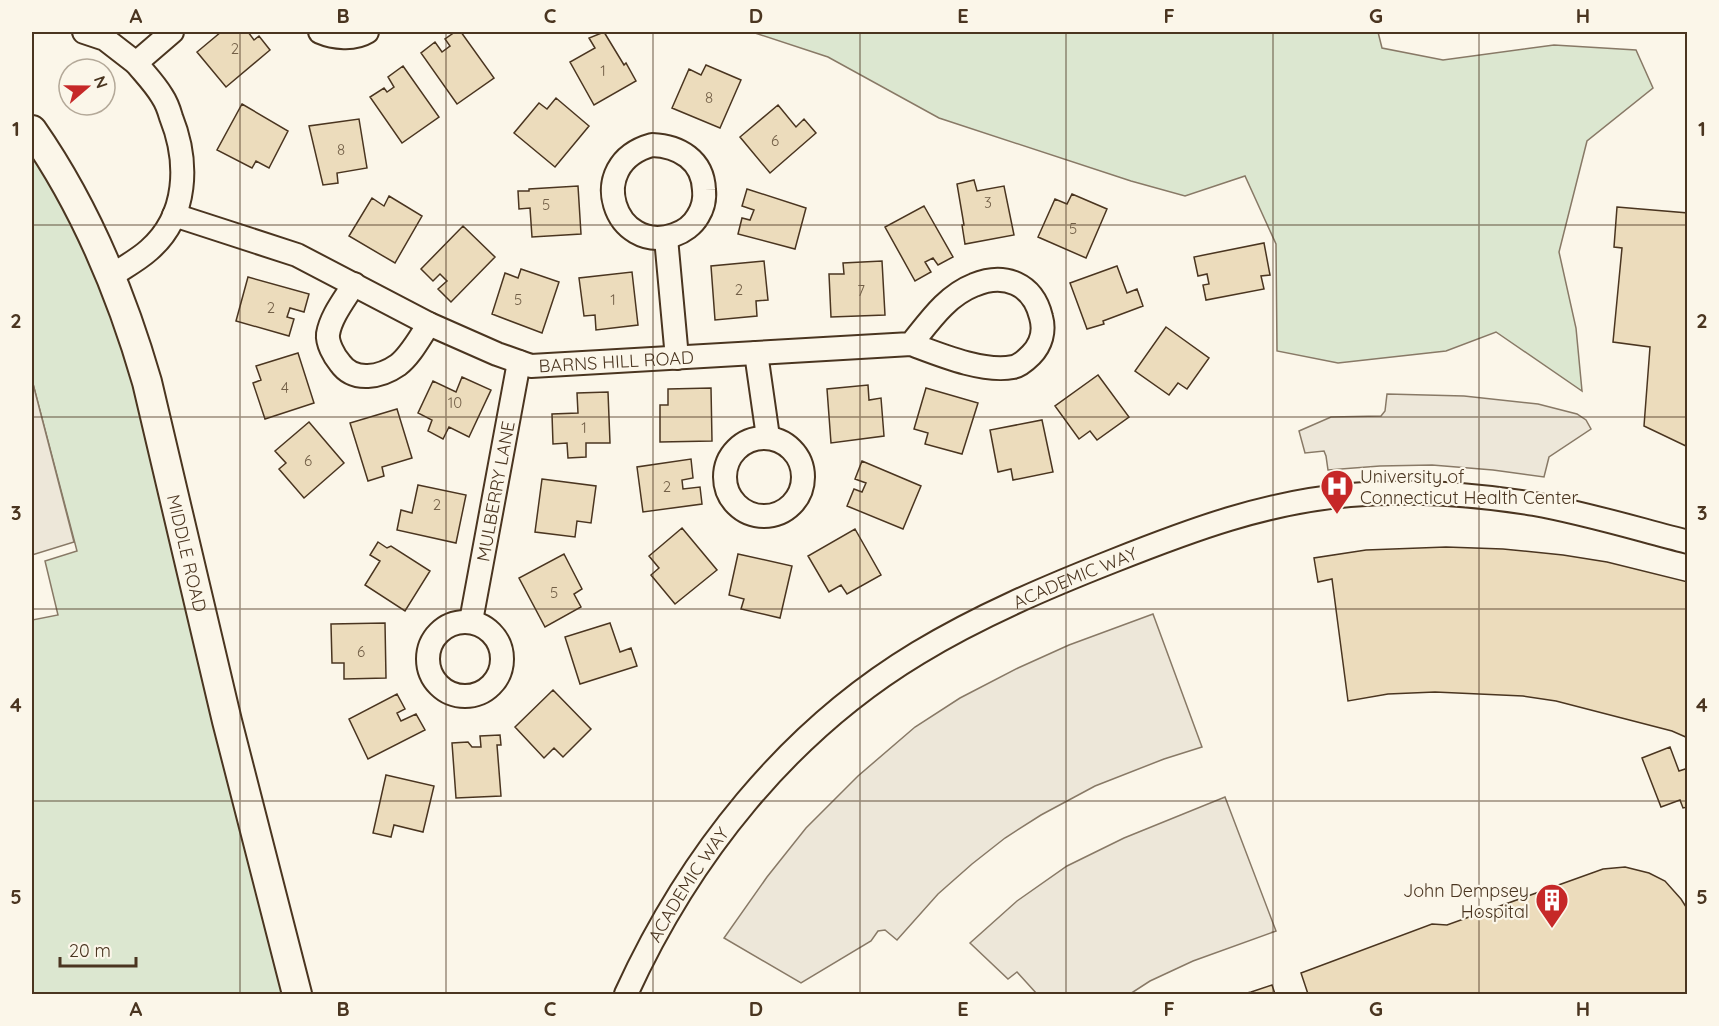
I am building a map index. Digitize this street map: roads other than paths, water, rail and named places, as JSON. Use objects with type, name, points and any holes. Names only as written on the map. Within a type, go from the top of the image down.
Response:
[{"type":"street","points":[[84,32],[105,39],[136,63],[163,96],[176,130],[184,166],[181,193],[174,215],[163,233],[150,249],[111,276]]},
{"type":"street","points":[[136,63],[172,32]]},
{"type":"street","points":[[320,32],[338,37],[367,32]]},
{"type":"street","name":"MIDDLE ROAD","points":[[32,130],[48,153],[82,213],[111,276],[132,330],[147,382],[227,722],[297,994]]},
{"type":"street","points":[[652,145],[668,145],[689,156],[697,165],[704,180],[705,199],[699,214],[692,224],[666,238],[646,238],[629,228],[616,210],[613,200],[613,184],[621,164],[640,148],[652,145]]},
{"type":"street","name":"BARNS HILL ROAD","points":[[174,215],[297,255],[429,324],[531,366],[911,344],[969,364],[1013,367],[1027,359],[1039,347],[1043,326],[1038,305],[1028,291],[1015,283],[995,279],[973,285],[954,297],[937,311],[911,344]]},
{"type":"street","points":[[666,238],[677,358]]},
{"type":"street","points":[[354,284],[336,313],[328,335],[333,355],[342,367],[354,375],[368,377],[381,374],[399,364],[429,324]]},
{"type":"street","points":[[756,353],[768,437]]},
{"type":"street","name":"MULBERRY LANE","points":[[471,621],[519,362]]},
{"type":"street","name":"ACADEMIC WAY","points":[[626,994],[652,940],[702,859],[752,793],[811,734],[863,690],[918,653],[1002,609],[1094,568],[1224,519],[1270,507],[1352,495],[1444,495],[1524,503],[1566,511],[1688,542]]},
{"type":"place","name":"University of Connecticut Health Center","points":[[1337,515]]},
{"type":"place","name":"John Dempsey Hospital","points":[[1552,929]]}]
